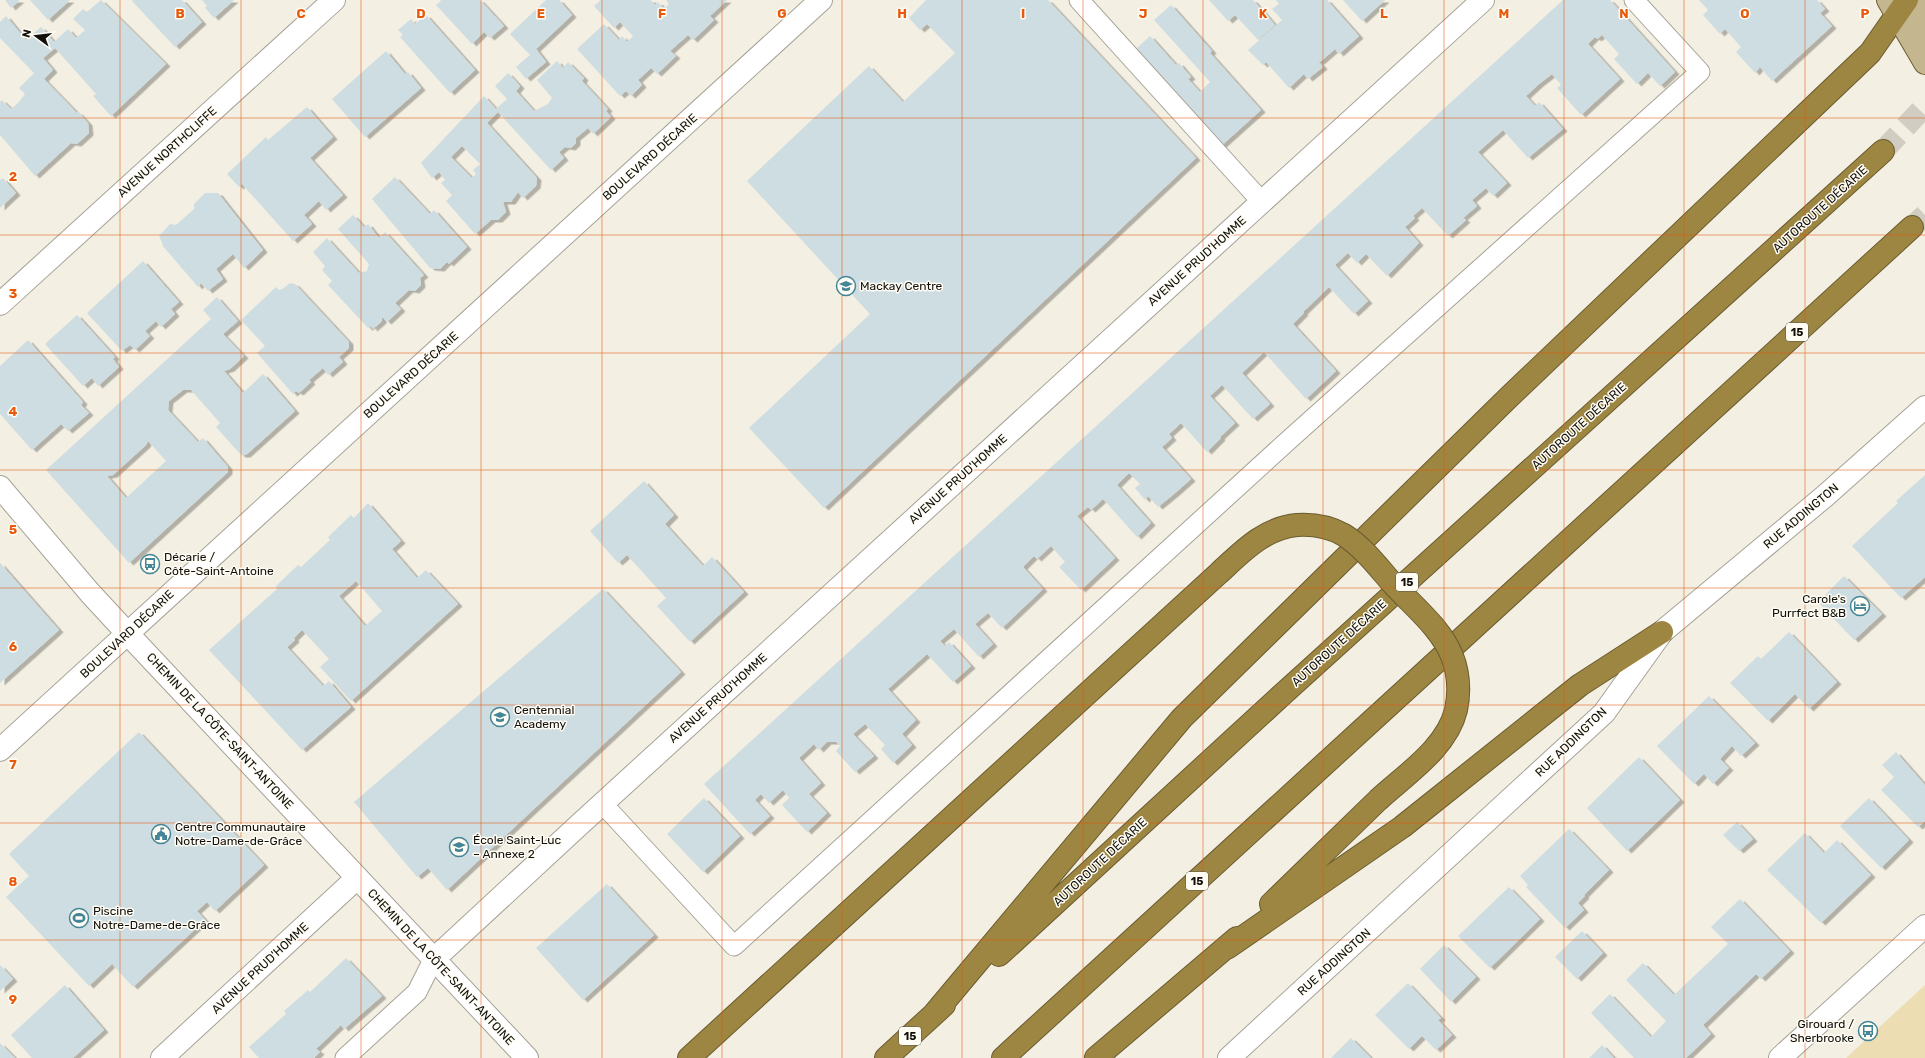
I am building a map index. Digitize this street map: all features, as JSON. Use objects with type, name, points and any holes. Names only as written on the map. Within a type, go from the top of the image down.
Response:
[{"type":"highway","points":[[934,1014],[1182,718],[1509,397],[1870,53],[1897,5]]},
{"type":"highway","name":"AUTOROUTE DÉCARIE","points":[[886,1058],[1296,682],[1883,151]]},
{"type":"highway","name":"15","points":[[1003,1058],[1912,227]]},
{"type":"highway","points":[[689,1058],[1259,538],[1273,531],[1298,525],[1330,528],[1344,535],[1366,554],[1442,639],[1452,655],[1457,670],[1459,684],[1455,712],[1445,732],[1433,749],[1378,800],[1227,948],[1096,1058]]},
{"type":"highway","points":[[1227,948],[1402,827],[1580,685],[1662,632]]},
{"type":"main road","points":[[1917,0],[1915,31],[1925,63]]},
{"type":"main road","points":[[1897,5],[1915,31],[1925,56]]},
{"type":"street","name":"AVENUE NORTHCLIFFE","points":[[0,304],[334,0]]},
{"type":"street","name":"BOULEVARD DÉCARIE","points":[[0,750],[821,0]]},
{"type":"street","name":"AVENUE PRUD'HOMME","points":[[433,960],[602,803],[1484,0]]},
{"type":"street","name":"RUE ADDINGTON","points":[[1229,1058],[1604,714],[1662,632],[1793,523],[1884,445],[1925,407]]},
{"type":"street","name":"CHEMIN DE LA CÔTE-SAINT-ANTOINE","points":[[0,487],[90,593],[433,960],[527,1058]]},
{"type":"street","name":"AVENUE PRUD'HOMME","points":[[162,1058],[358,878]]},
{"type":"street","points":[[1780,1058],[1925,926]]},
{"type":"lane","points":[[1079,0],[1262,202]]},
{"type":"lane","points":[[602,803],[734,946],[1285,443],[1700,72],[1634,0]]},
{"type":"lane","points":[[345,1058],[417,992],[433,960]]},
{"type":"shaded area","points":[[1925,985],[1925,1058],[1846,1058]]},
{"type":"building","points":[[5,0],[20,0],[11,8]]},
{"type":"building","points":[[30,0],[70,0],[48,20]]},
{"type":"building","points":[[101,0],[166,64],[111,116],[93,96],[96,94],[55,48],[43,58],[53,70],[44,79],[88,123],[89,133],[77,144],[71,143],[35,176],[0,135],[0,102],[2,100],[11,109],[25,94],[19,88],[34,73],[0,38],[0,22],[6,16],[26,40],[41,27],[54,42],[68,29],[76,38],[85,30],[73,19],[83,9],[87,12]]},
{"type":"building","points":[[182,0],[202,22],[175,47],[132,1]]},
{"type":"building","points":[[202,0],[234,0],[214,18],[205,8],[207,6]]},
{"type":"building","points":[[440,0],[480,0],[504,26],[490,38],[484,32],[472,44],[436,5],[441,1]]},
{"type":"building","points":[[546,0],[559,0],[572,15],[536,49],[546,62],[526,79],[516,67],[530,55],[510,34]]},
{"type":"building","points":[[601,0],[651,0],[655,5],[658,2],[664,9],[669,4],[666,0],[727,0],[710,16],[714,20],[693,40],[688,35],[670,51],[676,56],[657,74],[651,68],[638,80],[642,85],[631,96],[626,91],[620,96],[577,49],[604,24],[619,40],[622,36],[627,42],[633,36],[620,22],[614,28],[594,6]]},
{"type":"building","name":"Mackay Centre","points":[[926,0],[1048,0],[1196,158],[824,508],[749,428],[870,314],[747,181],[869,66],[903,102],[955,53],[927,24],[920,30],[909,18]]},
{"type":"building","points":[[1209,0],[1253,0],[1275,25],[1258,40],[1235,15],[1228,21]]},
{"type":"building","points":[[1276,0],[1327,0],[1359,36],[1339,54],[1335,49],[1320,62],[1318,61],[1323,67],[1308,79],[1304,74],[1289,88],[1266,62],[1263,65],[1248,50],[1282,20],[1272,9],[1279,4]]},
{"type":"building","points":[[1343,0],[1385,0],[1362,21]]},
{"type":"building","points":[[1563,0],[1610,0],[1675,72],[1660,86],[1648,73],[1637,84],[1614,59],[1619,54],[1602,35],[1597,39],[1595,37],[1588,44],[1620,79],[1581,115],[1557,88],[1561,85],[1552,74],[1539,84],[1526,96],[1535,106],[1539,102],[1563,129],[1528,158],[1503,130],[1478,152],[1507,183],[1493,196],[1486,188],[1472,200],[1477,206],[1463,218],[1466,220],[1448,236],[1422,208],[1413,216],[1415,218],[1405,227],[1419,243],[1387,276],[1366,254],[1357,263],[1348,253],[1335,265],[1368,301],[1354,314],[1329,287],[1303,312],[1304,313],[1293,324],[1336,371],[1306,399],[1264,352],[1242,373],[1270,404],[1253,419],[1222,385],[1210,396],[1235,423],[1220,437],[1221,438],[1207,452],[1181,423],[1169,434],[1172,438],[1162,447],[1191,479],[1158,507],[1148,496],[1145,500],[1135,488],[1140,484],[1129,473],[1117,485],[1151,523],[1137,537],[1103,499],[1091,510],[1088,507],[1077,516],[1115,558],[1081,590],[1059,567],[1065,562],[1051,546],[1037,559],[1034,556],[1023,567],[1043,589],[1002,628],[988,613],[975,624],[993,644],[979,657],[954,629],[940,641],[945,646],[949,642],[971,666],[953,682],[927,654],[888,689],[916,720],[902,734],[912,745],[893,763],[881,749],[885,745],[865,724],[853,734],[874,756],[855,772],[836,751],[840,746],[836,742],[827,742],[819,750],[814,744],[799,758],[821,783],[809,794],[827,813],[807,832],[782,805],[789,798],[783,790],[769,803],[761,794],[755,800],[770,816],[750,834],[704,784]]},
{"type":"building","points":[[1699,0],[1817,0],[1825,9],[1820,13],[1832,26],[1772,81],[1760,67],[1755,73],[1736,52],[1741,47],[1725,29],[1720,34],[1703,15],[1708,10]]},
{"type":"building","points":[[1171,5],[1212,51],[1210,53],[1261,110],[1221,146],[1135,50],[1150,36],[1176,65],[1179,63],[1191,77],[1188,79],[1200,92],[1210,82],[1154,20]]},
{"type":"building","points":[[426,15],[475,70],[450,93],[400,37],[403,35],[398,30],[411,19],[415,24]]},
{"type":"building","points":[[386,51],[405,74],[408,72],[421,88],[365,137],[332,99]]},
{"type":"building","points":[[557,61],[563,68],[568,62],[584,78],[582,81],[608,109],[606,111],[611,117],[593,134],[588,128],[576,138],[576,143],[571,148],[565,147],[559,152],[564,158],[551,170],[498,112],[487,123],[537,178],[536,186],[523,198],[518,192],[511,202],[503,202],[506,212],[498,220],[491,220],[475,234],[446,201],[452,195],[441,183],[445,180],[439,172],[432,178],[421,163],[484,96],[496,109],[507,99],[495,86],[508,73],[520,86],[516,91],[534,111],[548,104],[552,98],[537,80]],"holes":[[[462,146],[480,164],[473,170],[476,174],[472,178],[451,157]]]},
{"type":"building","points":[[307,107],[333,137],[310,158],[343,195],[326,210],[319,201],[304,215],[312,224],[293,241],[242,184],[239,187],[227,174],[266,137],[268,140]]},
{"type":"building","points":[[395,177],[430,214],[434,210],[467,247],[449,264],[447,262],[440,269],[430,268],[372,199]]},
{"type":"building","points":[[3,178],[16,193],[0,208],[0,179],[1,180]]},
{"type":"building","points":[[205,193],[218,193],[263,250],[244,268],[233,254],[216,269],[223,279],[208,291],[201,283],[198,287],[162,245],[159,236],[170,224],[176,225],[194,209],[194,204]]},
{"type":"building","points":[[353,215],[364,227],[368,224],[379,238],[385,232],[424,275],[420,278],[421,285],[415,291],[409,290],[395,303],[401,309],[387,322],[382,317],[382,321],[373,329],[371,326],[368,328],[328,285],[332,281],[322,270],[325,266],[313,252],[327,238],[359,273],[367,271],[369,264],[338,229]]},
{"type":"building","points":[[143,261],[179,302],[171,309],[175,314],[161,327],[156,321],[145,331],[150,336],[135,350],[130,345],[122,351],[87,313]]},
{"type":"building","points":[[290,283],[295,284],[349,342],[349,348],[339,357],[343,362],[328,375],[323,368],[309,380],[311,382],[299,393],[296,391],[293,394],[257,353],[265,346],[241,320],[276,287],[280,291]]},
{"type":"building","points":[[217,297],[238,321],[223,334],[244,356],[230,369],[224,371],[243,393],[263,374],[295,411],[246,455],[241,455],[216,427],[220,423],[191,390],[183,390],[169,401],[168,410],[198,442],[203,438],[228,467],[228,472],[129,563],[46,470],[211,319],[203,310]],"holes":[[[148,441],[166,461],[126,498],[107,476],[113,475],[146,445]]]},
{"type":"building","points":[[77,315],[115,357],[113,359],[119,367],[98,386],[92,378],[83,386],[45,344]]},
{"type":"building","points":[[28,340],[83,402],[81,405],[89,413],[68,431],[61,424],[32,450],[0,414],[0,366]]},
{"type":"building","points":[[1925,475],[1925,577],[1901,598],[1852,546],[1898,503],[1896,501]]},
{"type":"building","points":[[644,481],[674,515],[665,524],[703,566],[712,557],[744,592],[690,642],[657,606],[666,598],[627,555],[618,563],[590,531]]},
{"type":"building","points":[[368,503],[401,541],[392,549],[417,578],[426,570],[458,604],[351,701],[320,667],[329,659],[302,630],[294,638],[295,640],[287,647],[323,686],[329,681],[351,707],[302,750],[209,650],[277,589],[276,586],[298,565],[301,567],[330,540],[328,537],[351,515],[354,518]],"holes":[[[356,581],[382,611],[365,626],[339,596]]]},
{"type":"building","points":[[0,563],[59,630],[0,683]]},
{"type":"building","points":[[1844,576],[1882,614],[1854,640],[1818,602]]},
{"type":"building","points":[[603,589],[681,672],[447,890],[428,868],[417,877],[354,802]]},
{"type":"building","points":[[1789,632],[1837,682],[1809,709],[1795,694],[1768,721],[1730,683],[1758,656],[1761,659]]},
{"type":"building","points":[[1709,696],[1755,743],[1741,756],[1732,746],[1720,759],[1729,768],[1713,784],[1704,774],[1694,784],[1657,746]]},
{"type":"building","points":[[139,732],[264,865],[215,911],[207,902],[197,911],[205,920],[133,987],[112,964],[89,986],[6,897],[29,876],[9,854]]},
{"type":"building","points":[[1896,752],[1925,785],[1925,821],[1918,827],[1881,790],[1894,777],[1882,765]]},
{"type":"building","points":[[1639,757],[1680,800],[1627,851],[1587,808]]},
{"type":"building","points":[[704,798],[740,836],[703,872],[667,834]]},
{"type":"building","points":[[1869,798],[1909,840],[1881,868],[1840,826]]},
{"type":"building","points":[[1737,822],[1753,839],[1739,851],[1723,835]]},
{"type":"building","points":[[1569,829],[1609,870],[1584,895],[1585,896],[1578,903],[1584,910],[1565,928],[1526,887],[1528,885],[1520,876]]},
{"type":"building","points":[[1805,833],[1824,853],[1837,840],[1871,875],[1821,923],[1767,870]]},
{"type":"building","points":[[607,884],[654,935],[583,1000],[536,948]]},
{"type":"building","points":[[1509,887],[1540,919],[1490,968],[1458,936]]},
{"type":"building","points":[[1740,899],[1790,951],[1761,979],[1756,974],[1703,1025],[1711,1034],[1686,1058],[1634,1058],[1591,1013],[1610,994],[1651,1037],[1666,1021],[1626,980],[1643,963],[1674,995],[1728,944],[1711,927]]},
{"type":"building","points":[[1582,931],[1603,953],[1577,979],[1555,957]]},
{"type":"building","points":[[1444,945],[1476,977],[1451,1002],[1420,969]]},
{"type":"building","points":[[346,958],[382,996],[344,1029],[341,1025],[316,1049],[320,1052],[314,1058],[259,1058],[249,1047],[286,1014],[284,1011],[308,990],[310,992]]},
{"type":"building","points":[[0,965],[13,979],[0,991]]},
{"type":"building","points":[[1408,983],[1441,1018],[1438,1020],[1452,1035],[1436,1050],[1422,1036],[1409,1049],[1375,1015]]},
{"type":"building","points":[[65,985],[104,1030],[73,1058],[32,1058],[11,1035]]},
{"type":"building","points":[[1351,1038],[1371,1058],[1331,1058]]},
{"type":"building","points":[[0,1043],[15,1058],[0,1058]]},
{"type":"building","points":[[1602,1045],[1614,1058],[1589,1058]]},
{"type":"tunnel","points":[[1883,151],[1925,106]]},
{"type":"tunnel","points":[[1912,227],[1925,215]]},
{"type":"place","name":"Mackay Centre","points":[[846,286]]},
{"type":"place","name":"Décarie / Côte-Saint-Antoine","points":[[150,564]]},
{"type":"place","name":"Carole's Purrfect B&B","points":[[1860,606]]},
{"type":"place","name":"Centennial Academy","points":[[500,717]]},
{"type":"place","name":"Centre Communautaire Notre-Dame-de-Grâce","points":[[161,834]]},
{"type":"place","name":"École Saint-Luc – Annexe 2","points":[[459,847]]},
{"type":"place","name":"Piscine Notre-Dame-de-Grâce","points":[[79,918]]},
{"type":"place","name":"Girouard / Sherbrooke","points":[[1868,1031]]}]
